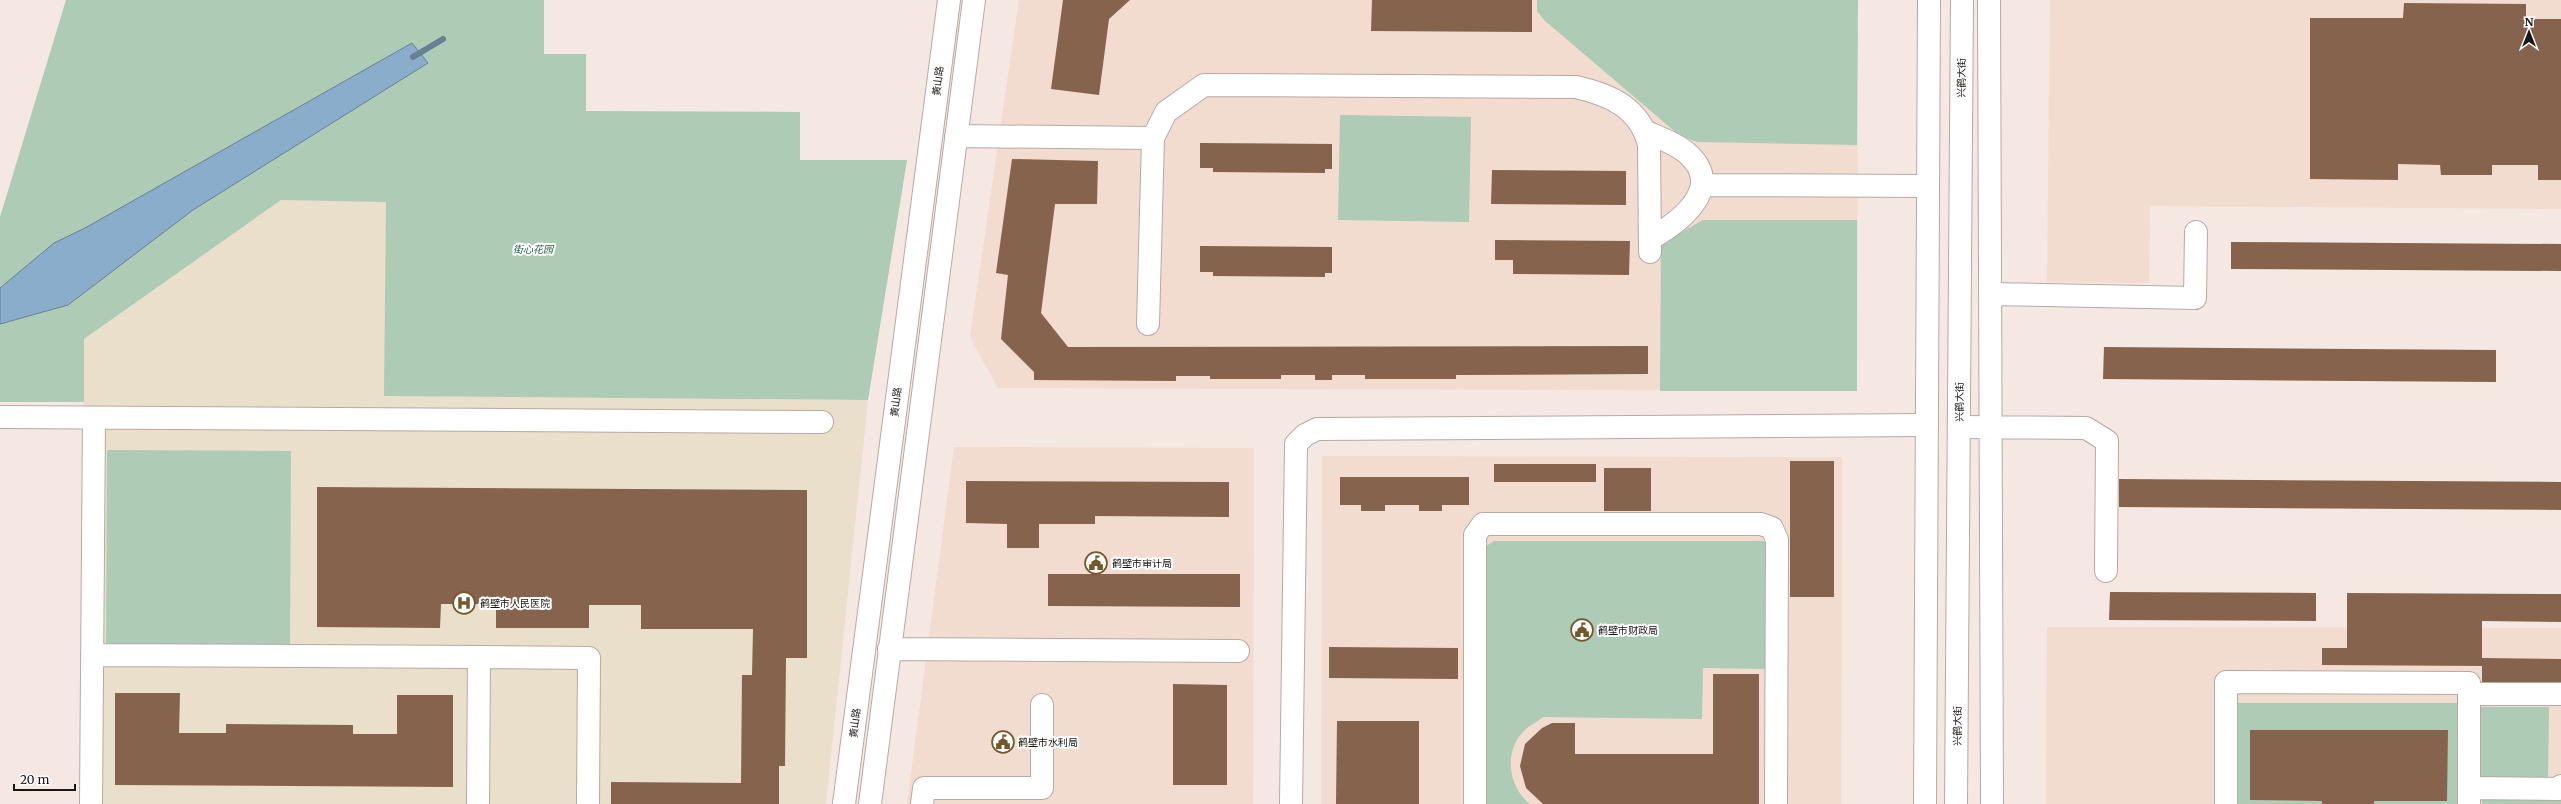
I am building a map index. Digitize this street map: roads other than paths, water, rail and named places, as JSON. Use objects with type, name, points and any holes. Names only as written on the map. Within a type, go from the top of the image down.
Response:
[{"type":"street","name":"黄山路","points":[[844,804],[949,0]]},
{"type":"street","points":[[870,804],[974,0]]},
{"type":"street","points":[[1989,0],[1992,804]]},
{"type":"street","points":[[1925,804],[1929,1]]},
{"type":"street","name":"兴鹤大街","points":[[1956,804],[1962,1]]},
{"type":"street","points":[[1148,324],[1153,138],[1166,112],[1204,85],[1576,88],[1597,92],[1626,106],[1645,131],[1649,145],[1650,245],[1689,212],[1702,185],[1702,177],[1688,154],[1645,131]]},
{"type":"street","points":[[956,136],[1153,138]]},
{"type":"street","points":[[1702,185],[1928,186]]},
{"type":"street","points":[[1990,294],[2194,298],[2196,232]]},
{"type":"street","points":[[0,418],[822,422]]},
{"type":"street","points":[[92,804],[94,418]]},
{"type":"street","points":[[1291,804],[1296,444],[1305,435],[1317,429],[1927,425]]},
{"type":"street","points":[[1959,427],[2086,428],[2107,441],[2106,571]]},
{"type":"street","points":[[1475,804],[1475,535],[1483,524],[1761,524],[1772,528],[1777,540],[1776,804]]},
{"type":"street","points":[[889,649],[1238,651]]},
{"type":"street","points":[[92,655],[588,658],[588,804]]},
{"type":"street","points":[[478,804],[479,658]]},
{"type":"street","points":[[2226,804],[2226,682],[2469,683],[2469,796],[2559,789],[2561,786]]},
{"type":"street","points":[[2469,694],[2561,694]]},
{"type":"street","points":[[922,804],[924,788],[1042,788],[1042,705]]},
{"type":"water","points":[[412,43],[428,63],[193,210],[68,305],[0,324],[0,288],[54,243],[85,228]]},
{"type":"waterway","points":[[413,57],[443,39]]},
{"type":"place","name":"鹤壁市审计局","points":[[1096,563]]},
{"type":"place","name":"鹤壁市人民医院","points":[[464,603]]},
{"type":"place","name":"鹤壁市财政局","points":[[1582,630]]},
{"type":"place","name":"鹤壁市水利局","points":[[1003,742]]},
{"type":"park label","name":"街心花园","points":[[533,249]]}]
